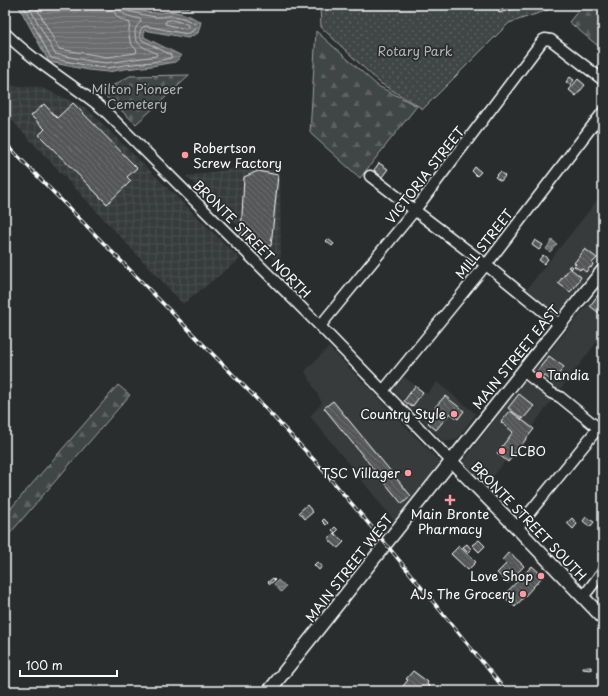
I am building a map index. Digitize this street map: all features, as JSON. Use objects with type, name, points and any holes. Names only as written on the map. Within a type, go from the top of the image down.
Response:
[{"type":"main road","name":"MAIN STREET EAST","points":[[451,461],[603,270]]},
{"type":"main road","name":"BRONTE STREET SOUTH","points":[[451,461],[603,618]]},
{"type":"main road","name":"MAIN STREET WEST","points":[[269,691],[451,461]]},
{"type":"street","name":"BRONTE STREET NORTH","points":[[5,33],[36,60],[102,109],[320,326],[451,461]]},
{"type":"street","name":"VICTORIA STREET","points":[[320,326],[415,210],[543,40],[548,39],[554,42],[603,80]]},
{"type":"street","name":"MILL STREET","points":[[383,390],[485,264],[603,112]]},
{"type":"street","points":[[370,176],[485,264],[560,325]]},
{"type":"street","points":[[517,528],[601,427],[551,393],[523,371]]},
{"type":"street","points":[[583,597],[603,571]]},
{"type":"shaded area","points":[[5,85],[40,87],[86,108],[240,259],[183,304],[5,113]]},
{"type":"shaded area","points":[[280,162],[281,266],[186,176]]},
{"type":"shaded area","points":[[600,197],[603,199],[603,256],[557,315],[526,290]]},
{"type":"shaded area","points":[[603,286],[603,334],[486,486],[462,463],[506,405]]},
{"type":"shaded area","points":[[329,347],[440,462],[396,523],[310,416],[322,403],[305,371]]},
{"type":"shaded area","points":[[404,377],[427,394],[437,382],[476,414],[458,438],[450,441],[442,440],[393,390]]},
{"type":"green space","points":[[149,5],[197,5],[180,8]]},
{"type":"green space","name":"Rotary Park","points":[[320,5],[561,5],[509,23],[423,109],[380,83],[321,27]]},
{"type":"green space","points":[[583,5],[603,5],[603,50],[569,22]]},
{"type":"green space","points":[[316,31],[378,86],[417,106],[360,178],[310,133]]},
{"type":"green space","name":"Milton Pioneer Cemetery","points":[[190,75],[136,124],[101,92],[130,76]]},
{"type":"green space","points":[[118,385],[130,395],[5,539],[5,515]]},
{"type":"water","points":[[18,5],[122,5],[146,12],[158,13],[172,11],[188,15],[201,22],[198,33],[188,38],[144,30],[144,37],[182,56],[175,62],[108,72],[88,70],[49,62]]},
{"type":"water","points":[[552,240],[557,244],[550,252],[546,249]]},
{"type":"water","points":[[278,580],[286,587],[281,592],[274,584]]},
{"type":"building","points":[[497,5],[512,5],[513,9],[499,13]]},
{"type":"building","points":[[570,77],[574,80],[570,85],[566,82]]},
{"type":"building","points":[[578,79],[585,85],[576,96],[569,90]]},
{"type":"building","points":[[73,103],[137,168],[127,177],[131,181],[107,204],[39,135],[45,129],[31,116],[44,104],[57,118]]},
{"type":"building","points":[[603,132],[603,142],[598,138]]},
{"type":"building","points":[[379,163],[388,169],[382,177],[374,170]]},
{"type":"building","points":[[475,167],[481,172],[477,176],[472,171]]},
{"type":"building","points":[[258,171],[278,175],[271,246],[255,245],[256,237],[241,235],[244,177]]},
{"type":"building","points":[[500,172],[505,176],[501,181],[495,177]]},
{"type":"building","points":[[328,239],[334,244],[332,246],[326,241]]},
{"type":"building","points":[[535,240],[543,245],[539,250],[532,245]]},
{"type":"building","points":[[585,249],[597,258],[592,263],[591,268],[590,267],[586,272],[581,268],[580,270],[574,266],[576,264],[574,263]]},
{"type":"building","points":[[543,255],[548,259],[544,264],[539,260]]},
{"type":"building","points":[[571,265],[573,267],[571,269],[581,277],[570,292],[558,283],[570,268],[568,267]]},
{"type":"building","points":[[598,295],[603,299],[603,316],[590,306]]},
{"type":"building","points":[[549,356],[564,367],[553,382],[544,375],[540,380],[534,375]]},
{"type":"building","points":[[415,386],[423,392],[412,407],[404,401]]},
{"type":"building","points":[[519,394],[534,406],[523,419],[508,408]]},
{"type":"building","points":[[445,396],[464,411],[458,419],[450,413],[436,430],[428,423],[439,410],[435,407]]},
{"type":"building","points":[[333,401],[411,496],[402,504],[324,408]]},
{"type":"building","points":[[510,411],[534,429],[508,462],[497,453],[513,432],[501,422]]},
{"type":"building","points":[[307,505],[313,512],[305,519],[299,512]]},
{"type":"building","points":[[586,517],[594,522],[590,527],[583,521]]},
{"type":"building","points":[[572,518],[577,524],[573,529],[567,523]]},
{"type":"building","points":[[324,519],[328,523],[326,525],[322,521]]},
{"type":"building","points":[[335,527],[338,530],[335,533],[332,530]]},
{"type":"building","points":[[334,533],[344,542],[338,548],[328,539]]},
{"type":"building","points":[[479,540],[485,546],[479,552],[472,545]]},
{"type":"building","points":[[467,544],[471,549],[468,552],[463,547]]},
{"type":"building","points":[[459,546],[476,562],[468,570],[451,554]]},
{"type":"building","points":[[509,552],[524,566],[508,583],[497,573],[506,564],[502,560]]},
{"type":"building","points":[[317,562],[322,566],[319,570],[314,565]]},
{"type":"building","points":[[532,566],[543,576],[515,607],[503,596]]},
{"type":"building","points":[[273,578],[275,580],[270,584],[268,582]]},
{"type":"building","points":[[583,667],[591,667],[591,670],[583,669]]},
{"type":"building","points":[[413,671],[428,682],[427,684],[430,687],[428,689],[429,691],[399,691]]},
{"type":"railway","points":[[5,143],[250,392],[316,462],[381,538],[506,691]]},
{"type":"place","name":"Robertson Screw Factory","points":[[185,155]]},
{"type":"place","name":"Tandia","points":[[539,375]]},
{"type":"place","name":"Country Style","points":[[454,414]]},
{"type":"place","name":"LCBO","points":[[502,451]]},
{"type":"place","name":"TSC Villager","points":[[408,473]]},
{"type":"place","name":"Main Bronte Pharmacy","points":[[450,500]]},
{"type":"place","name":"Love Shop","points":[[541,576]]},
{"type":"place","name":"AJs The Grocery","points":[[523,594]]}]
